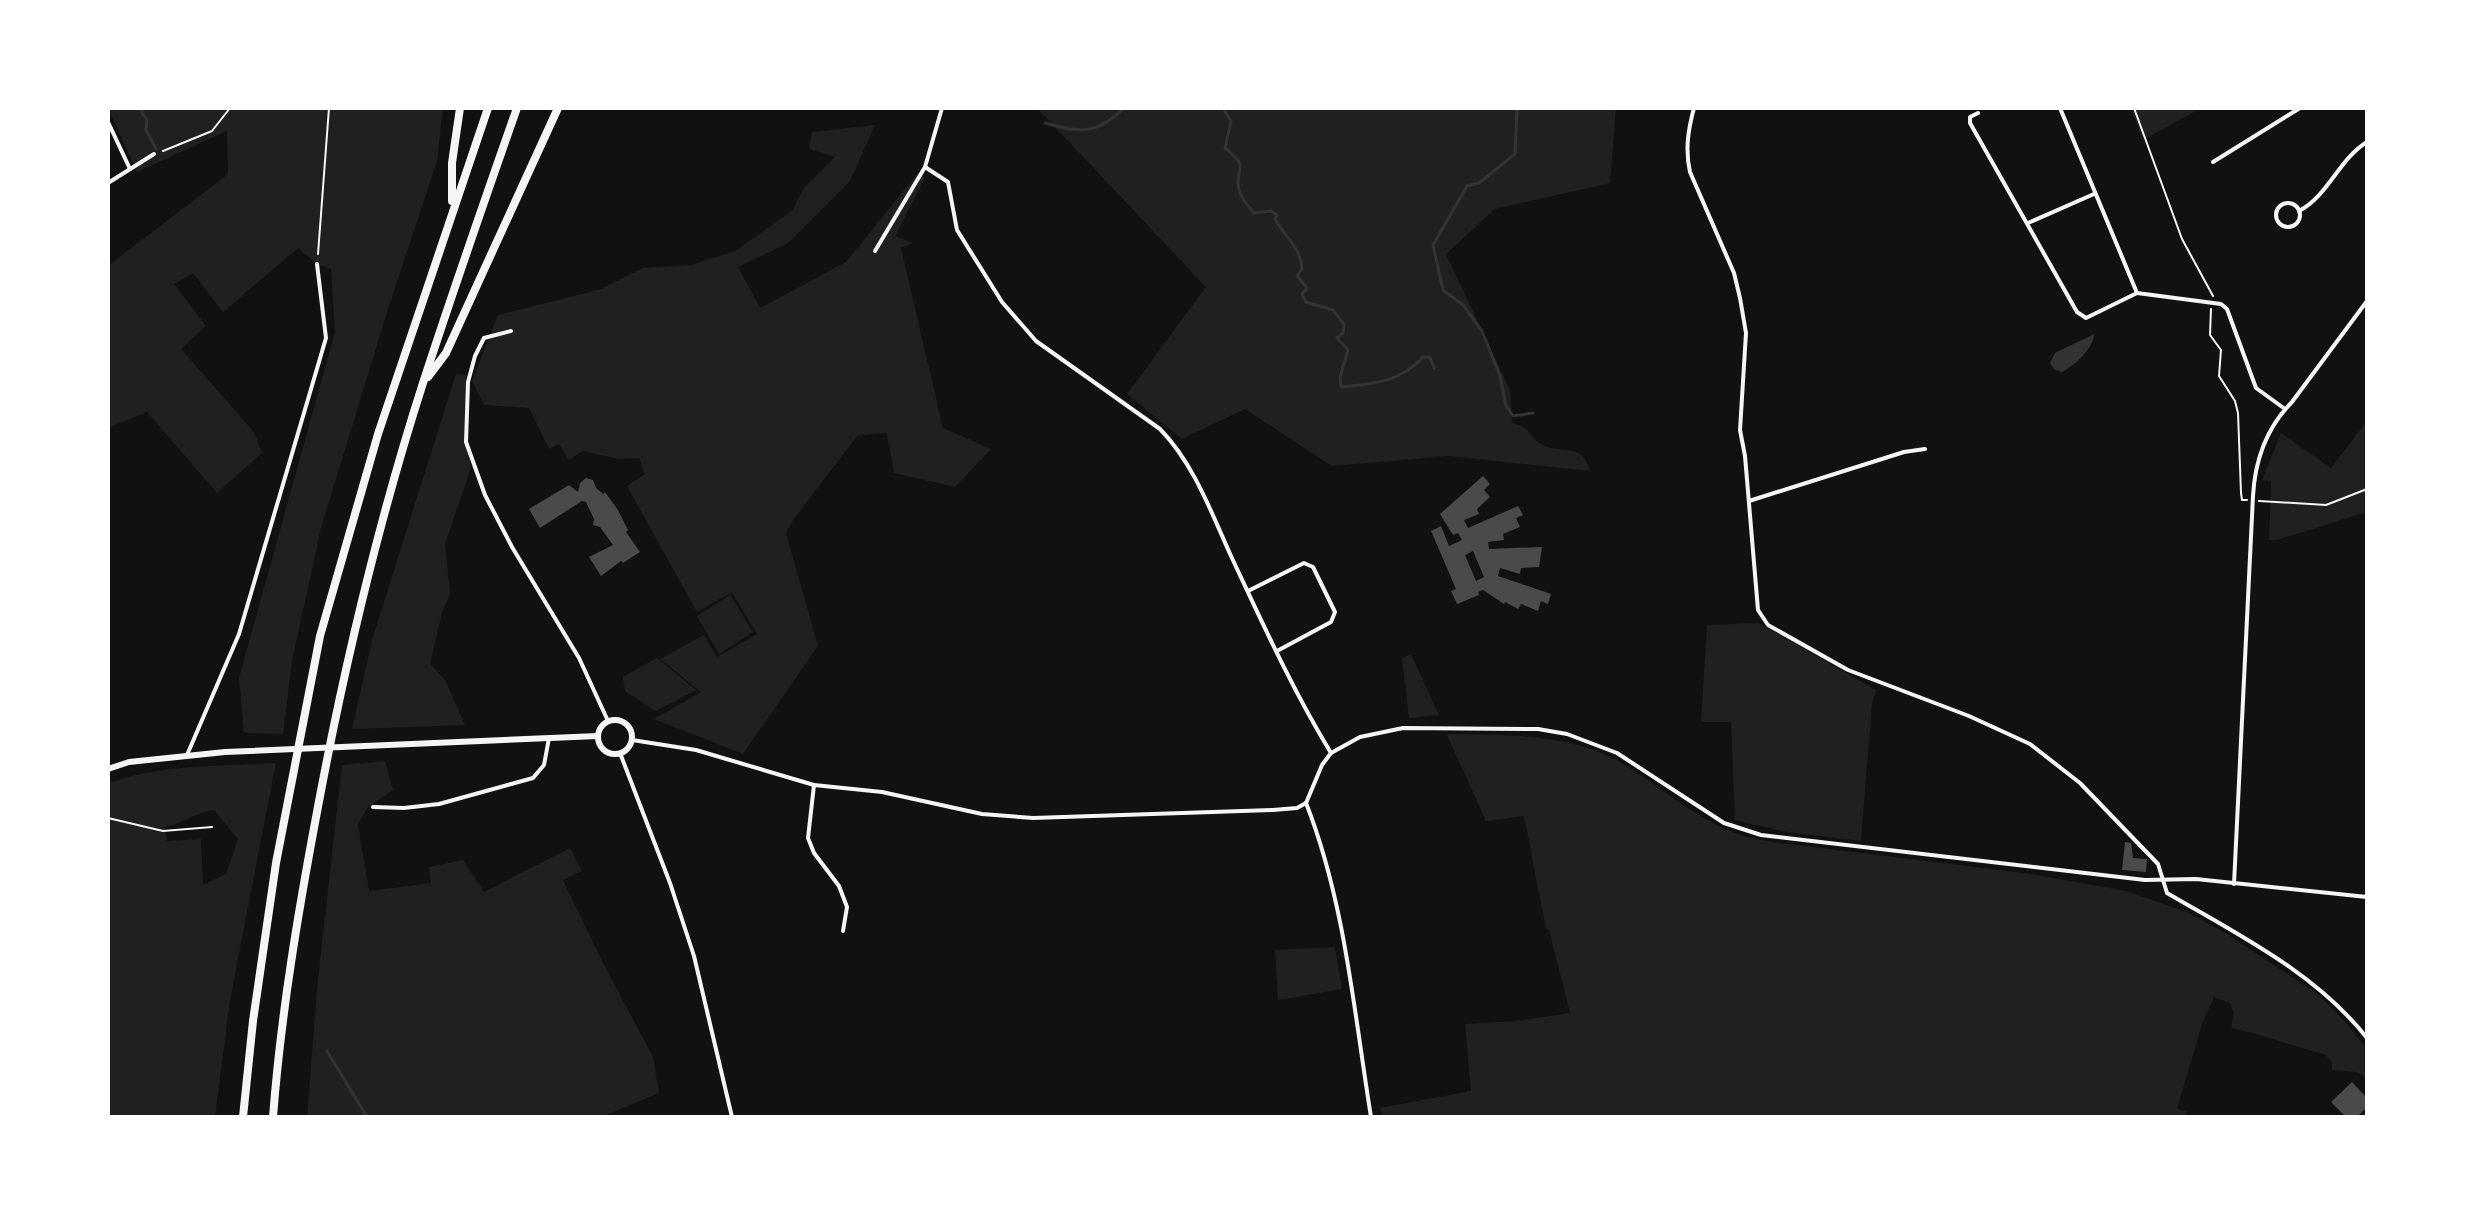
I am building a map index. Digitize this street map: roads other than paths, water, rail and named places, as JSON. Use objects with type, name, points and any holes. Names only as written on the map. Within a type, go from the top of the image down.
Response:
[{"type":"highway","points":[[452,210],[452,163],[460,108]]},
{"type":"highway","points":[[243,1117],[273,878],[320,636],[378,434],[488,108]]},
{"type":"highway","points":[[273,1117],[296,928],[330,741],[361,601],[423,384],[517,108]]},
{"type":"highway","points":[[423,384],[446,353],[558,108]]},
{"type":"street","points":[[875,251],[925,167],[942,108]]},
{"type":"street","points":[[1694,108],[1686,155],[1690,172],[1734,273],[1746,333],[1740,430],[1758,610],[1768,625],[1848,670],[1969,716],[2030,744],[2080,783],[2158,864],[2167,893],[2317,986],[2367,1038]]},
{"type":"street","points":[[2060,108],[2137,293]]},
{"type":"street","points":[[2213,162],[2300,108]]},
{"type":"street","points":[[1978,113],[1970,117],[1970,123],[2077,312],[2086,318],[2137,293],[2221,304],[2227,309],[2256,388],[2285,409]]},
{"type":"street","points":[[108,122],[130,169]]},
{"type":"street","points":[[2299,211],[2310,205],[2356,149],[2367,142]]},
{"type":"street","points":[[108,183],[154,154]]},
{"type":"street","points":[[925,167],[948,182],[957,230],[987,282],[1036,341],[1160,429],[1176,446],[1198,484],[1277,651],[1331,753]]},
{"type":"street","points":[[2028,223],[2094,194]]},
{"type":"street","points":[[2284,204],[2292,204],[2299,211],[2298,221],[2292,226],[2284,226],[2278,220],[2278,210],[2284,204]]},
{"type":"street","points":[[187,755],[239,634],[326,338],[317,264]]},
{"type":"street","points":[[2234,884],[2254,478],[2265,440],[2277,417],[2367,301]]},
{"type":"street","points":[[511,331],[484,338],[475,356],[468,382],[466,442],[485,495],[579,658],[608,721]]},
{"type":"street","points":[[1749,501],[1904,452],[1925,449]]},
{"type":"street","points":[[1248,591],[1304,563],[1313,567],[1335,612],[1331,622],[1277,651]]},
{"type":"street","points":[[608,721],[627,724],[631,729],[629,747],[620,753],[608,752],[601,746],[598,736],[608,721]]},
{"type":"street","points":[[632,740],[696,750],[814,785],[882,792],[982,814],[1033,818],[1297,808],[1306,803],[1322,765],[1331,753],[1360,737],[1403,728],[1538,729],[1567,734],[1600,745],[1637,764],[1688,802],[1724,823],[1761,835],[2145,880],[2196,879],[2367,897]]},
{"type":"street","points":[[108,769],[129,762],[225,752],[598,736]]},
{"type":"street","points":[[373,807],[404,808],[439,804],[533,778],[544,765],[549,738]]},
{"type":"street","points":[[620,753],[670,883],[694,956],[732,1117]]},
{"type":"street","points":[[814,785],[808,838],[814,853],[839,886],[847,907],[843,931]]},
{"type":"street","points":[[1306,803],[1325,859],[1337,911],[1371,1117]]},
{"type":"lane","points":[[108,818],[163,831],[212,827]]},
{"type":"waterway","points":[[142,108],[147,120],[146,130],[156,149]]},
{"type":"waterway","points":[[1045,123],[1069,129],[1088,129],[1105,123],[1124,108]]},
{"type":"waterway","points":[[1223,108],[1231,121],[1225,148],[1240,164],[1238,182],[1241,197],[1254,213],[1271,211],[1277,215],[1275,219],[1299,255],[1302,269],[1297,276],[1307,288],[1302,294],[1306,302],[1333,310],[1344,324],[1343,333],[1337,338],[1348,350],[1340,377],[1341,387],[1396,377],[1423,357],[1430,357],[1434,368]]},
{"type":"waterway","points":[[1517,108],[1515,154],[1479,183],[1467,186],[1433,245],[1443,290],[1463,305],[1482,331],[1500,376],[1506,406],[1513,416],[1533,413]]},
{"type":"waterway","points":[[327,1051],[367,1117]]}]
